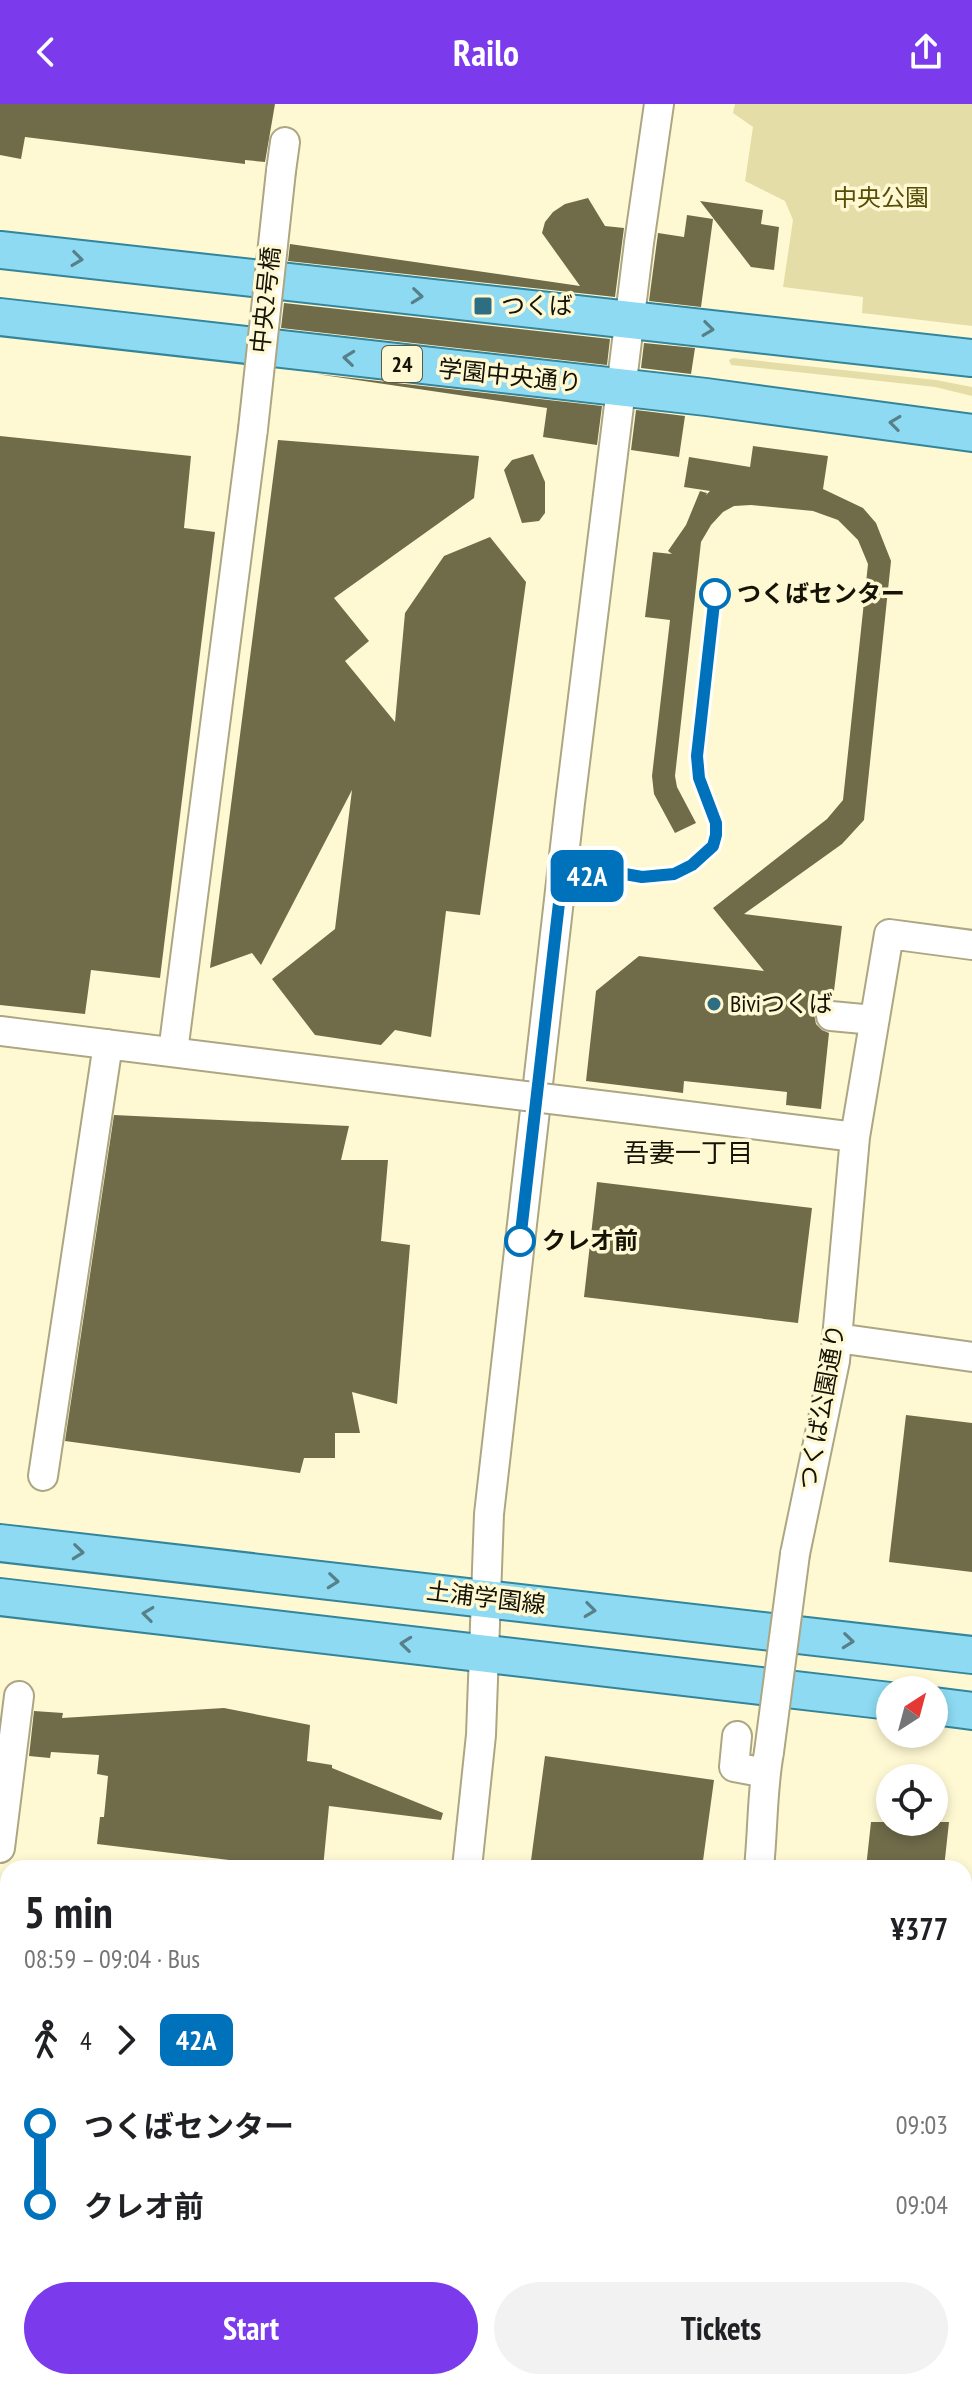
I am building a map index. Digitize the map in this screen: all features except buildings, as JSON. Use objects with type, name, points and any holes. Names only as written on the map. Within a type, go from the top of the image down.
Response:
[{"type":"main road","points":[[0,250],[972,358]]},
{"type":"main road","name":"学園中央通り","points":[[0,317],[706,397],[972,433]]},
{"type":"main road","name":"土浦学園線","points":[[0,1543],[972,1655]]},
{"type":"main road","points":[[0,1597],[876,1699]]},
{"type":"main road","points":[[948,1708],[972,1711]]},
{"type":"street","points":[[468,1860],[481,1735],[489,1514],[570,803],[659,104]]},
{"type":"street","name":"中央2号橋","points":[[173,1052],[253,429],[285,142]]},
{"type":"street","name":"つくば公園通り","points":[[760,1860],[768,1762],[795,1554],[835,1361],[855,1137],[889,934],[972,945]]},
{"type":"street","points":[[831,1016],[874,1020]]},
{"type":"street","points":[[0,1031],[855,1137]]},
{"type":"street","points":[[43,1476],[108,1044]]},
{"type":"street","points":[[837,1338],[972,1357]]},
{"type":"street","points":[[0,1848],[19,1696]]},
{"type":"street","points":[[737,1736],[734,1767],[768,1762]]},
{"type":"green space","name":"中央公園","points":[[735,104],[972,104],[972,326],[862,313],[863,297],[783,287],[793,220],[785,201],[745,181],[753,127],[733,113]]},
{"type":"green space","points":[[729,360],[936,380],[972,387],[972,396],[935,387],[731,365]]},
{"type":"bus line","name":"42A","points":[[520,1241],[562,877],[674,874],[692,865],[713,846],[716,823],[699,778],[697,756],[715,594]]},
{"type":"place","name":"つくば","points":[[483,306]]},
{"type":"place","name":"つくばセンター","points":[[715,594]]},
{"type":"place","name":"Biviつくば","points":[[714,1004]]},
{"type":"place","name":"クレオ前","points":[[520,1241]]},
{"type":"district","name":"吾妻一丁目","points":[[688,1153]]}]
